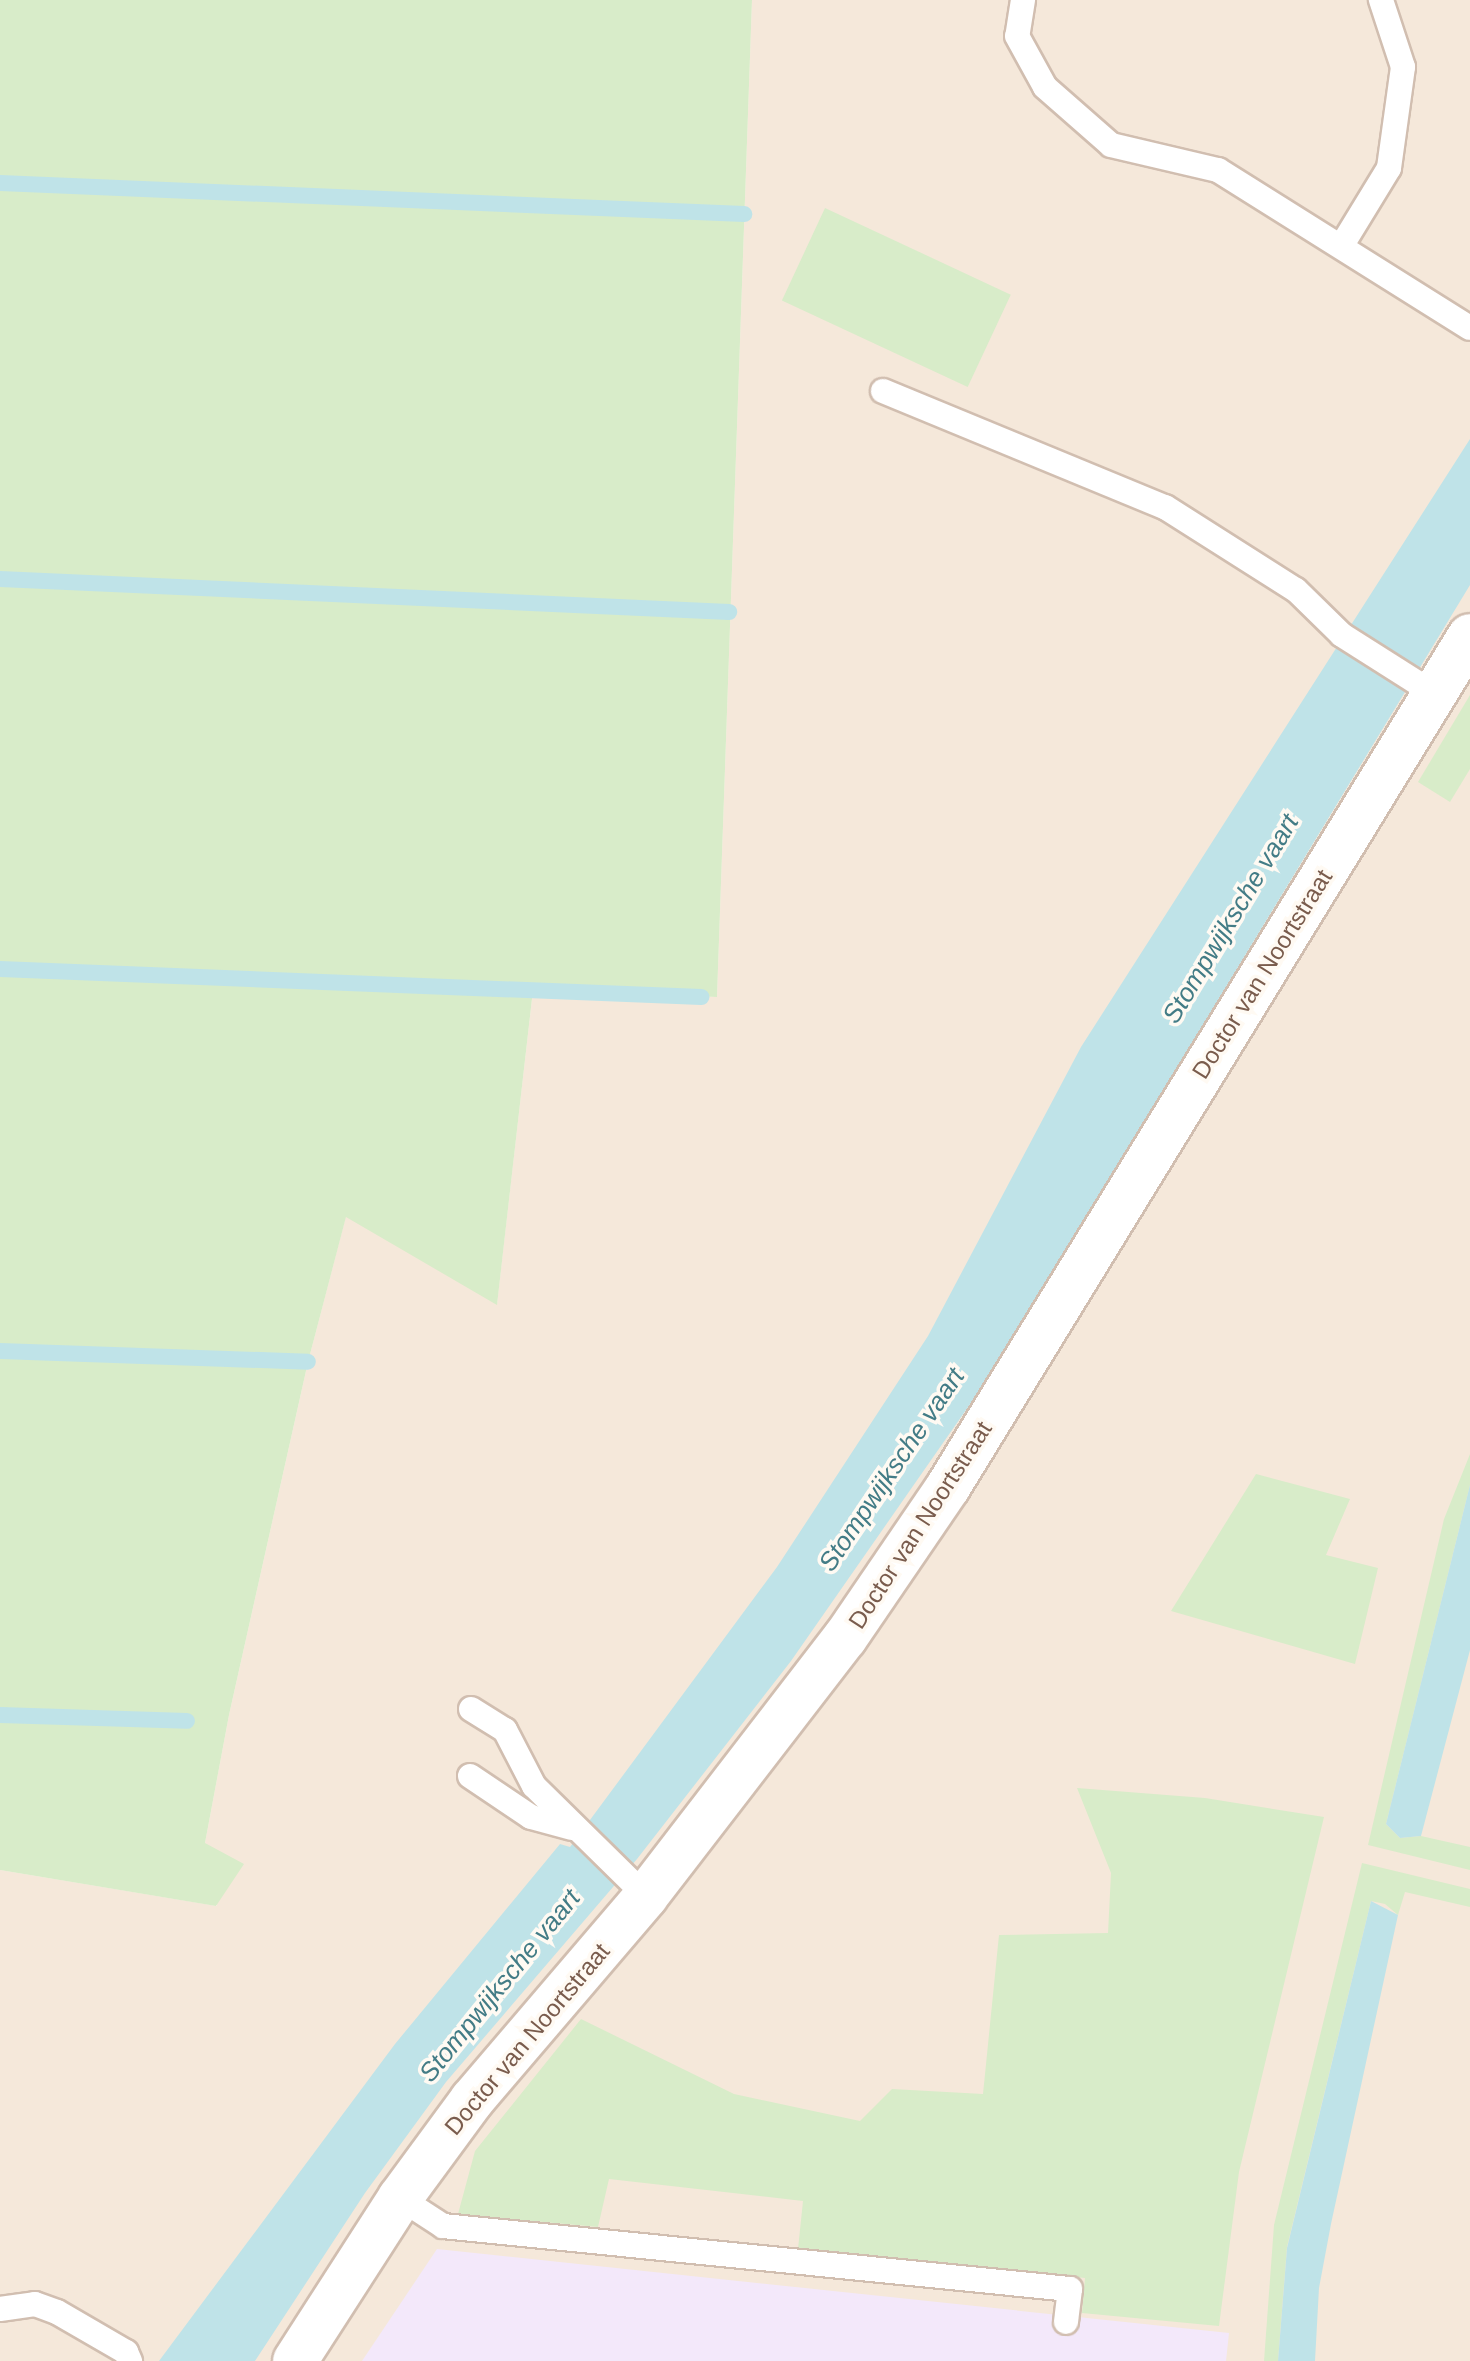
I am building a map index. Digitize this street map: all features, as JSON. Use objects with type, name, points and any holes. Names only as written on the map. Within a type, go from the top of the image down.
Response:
[{"type":"street","name":"Doctor van Noortstraat","points":[[295,2361],[400,2198],[472,2100],[637,1888],[794,1709],[948,1487],[1425,688],[1470,636]]},
{"type":"lane","points":[[1023,0],[1017,36],[1045,87],[1111,145],[1218,170],[1470,328]]},
{"type":"lane","points":[[1342,245],[1389,168],[1403,67],[1381,0]]},
{"type":"lane","points":[[883,391],[1165,507],[1296,590],[1342,635],[1425,688]]},
{"type":"lane","points":[[471,1709],[505,1730],[534,1786],[572,1828],[637,1888]]},
{"type":"lane","points":[[470,1776],[531,1817],[572,1828]]},
{"type":"lane","points":[[400,2198],[443,2226],[1070,2289],[1066,2322]]},
{"type":"lane","points":[[0,2309],[35,2304],[57,2312],[126,2352],[130,2361]]},
{"type":"shaded area","points":[[752,0],[1470,0],[1470,2361],[0,2361],[0,1870],[217,1906],[205,1843],[229,1715],[308,1362],[346,1216],[497,1304],[533,990],[717,997]]},
{"type":"shaded area","points":[[437,2249],[1229,2333],[1226,2361],[362,2361]]},
{"type":"green space","points":[[0,0],[752,0],[717,997],[533,990],[497,1305],[346,1217],[308,1362],[229,1715],[205,1843],[244,1864],[216,1906],[0,1870]]},
{"type":"green space","points":[[825,208],[1011,295],[968,387],[782,300]]},
{"type":"green space","points":[[1470,695],[1470,769],[1450,802],[1418,782]]},
{"type":"green space","points":[[1470,1454],[1470,1485],[1386,1824],[1400,1838],[1421,1836],[1470,1847],[1470,1870],[1368,1845],[1444,1519]]},
{"type":"green space","points":[[1256,1474],[1350,1499],[1326,1555],[1378,1568],[1355,1664],[1171,1611]]},
{"type":"green space","points":[[1077,1788],[1205,1798],[1324,1817],[1239,2172],[1219,2326],[1082,2313],[1085,2278],[798,2249],[803,2201],[609,2179],[598,2227],[458,2214],[475,2151],[581,2019],[734,2094],[860,2121],[892,2089],[983,2094],[999,1935],[1108,1933],[1111,1873]]},
{"type":"green space","points":[[1362,1863],[1470,1889],[1470,1907],[1405,1892],[1398,1915],[1385,1904],[1371,1901],[1287,2247],[1278,2361],[1264,2361],[1274,2225]]},
{"type":"water","name":"Stompwijksche vaart","points":[[1470,439],[1470,585],[989,1377],[791,1661],[637,1859],[446,2082],[365,2193],[255,2361],[159,2361],[395,2044],[560,1844],[570,1847],[777,1567],[928,1336],[1081,1047]]},
{"type":"water","points":[[1470,1485],[1470,1650],[1421,1836],[1400,1838],[1386,1824]]},
{"type":"water","points":[[1371,1901],[1398,1915],[1319,2288],[1315,2361],[1278,2361],[1287,2248]]},
{"type":"waterway","points":[[0,183],[744,214]]},
{"type":"waterway","points":[[0,579],[729,612]]},
{"type":"waterway","points":[[0,969],[701,997]]},
{"type":"waterway","points":[[0,1351],[308,1362]]},
{"type":"waterway","points":[[0,1715],[187,1721]]}]
